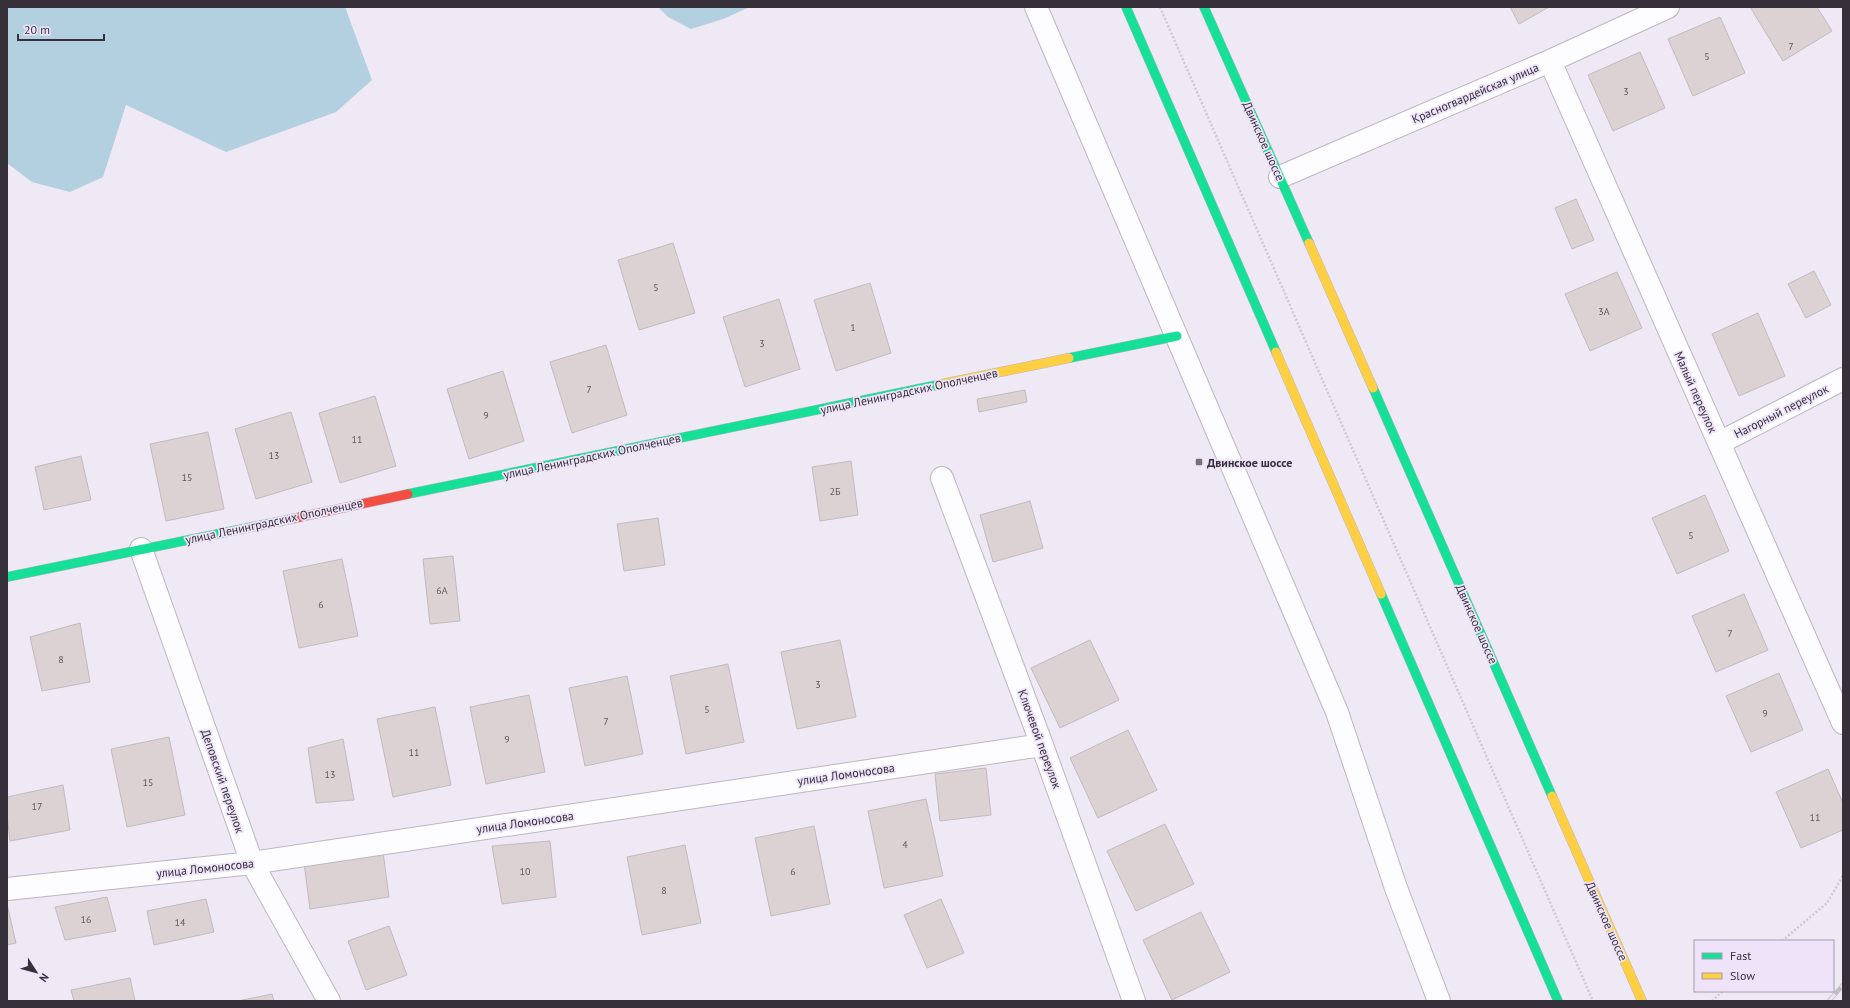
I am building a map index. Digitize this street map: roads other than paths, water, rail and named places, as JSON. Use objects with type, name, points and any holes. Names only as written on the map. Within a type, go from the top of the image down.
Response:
[{"type":"street","points":[[1036,7],[1337,712],[1396,888],[1439,1001]]},
{"type":"street","points":[[1126,7],[1558,1001]]},
{"type":"street","name":"Двинское шоссе","points":[[1204,7],[1642,1001]]},
{"type":"street","name":"Красногвардейская улица","points":[[1280,177],[1550,61],[1668,7]]},
{"type":"street","name":"Малый переулок","points":[[1550,61],[1843,723]]},
{"type":"street","name":"улица Ленинградских Ополченцев","points":[[7,577],[1177,336]]},
{"type":"street","name":"Нагорный переулок","points":[[1719,443],[1843,380]]},
{"type":"street","name":"Ключевой переулок","points":[[942,478],[1042,745],[1134,1001]]},
{"type":"street","name":"Деповский переулок","points":[[141,549],[252,863],[329,1001]]},
{"type":"street","name":"улица Ломоносова","points":[[7,889],[252,863],[1042,745]]},
{"type":"water","points":[[7,7],[345,7],[372,80],[336,112],[226,152],[126,105],[103,177],[70,192],[32,182],[7,163]]},
{"type":"water","points":[[658,7],[750,7],[723,19],[691,29],[668,17]]},
{"type":"railway","points":[[1829,1001],[1843,985]]},
{"type":"place","name":"Двинское шоссе","points":[[1199,462]]}]
